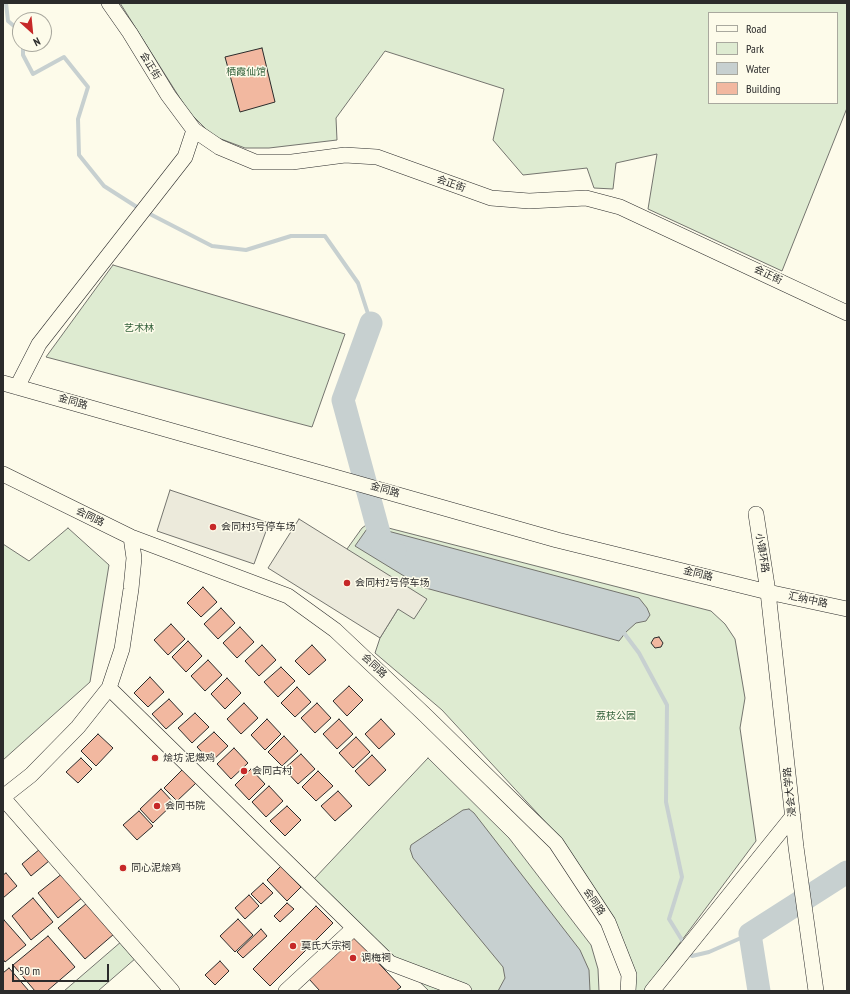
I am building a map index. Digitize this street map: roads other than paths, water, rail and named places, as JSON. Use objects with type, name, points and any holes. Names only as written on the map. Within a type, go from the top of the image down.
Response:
[{"type":"street","name":"会正街","points":[[109,3],[130,33],[168,95],[194,130],[219,147],[256,162],[292,162],[345,155],[378,157],[491,198],[529,201],[586,198],[620,207],[847,313]]},
{"type":"street","points":[[10,385],[39,344],[185,157],[194,130]]},
{"type":"street","name":"金同路","points":[[10,385],[557,540],[768,592]]},
{"type":"street","name":"会同路","points":[[3,474],[131,537],[288,596],[335,630],[424,714],[556,843],[608,922],[629,975],[628,991]]},
{"type":"street","name":"小镇环路","points":[[756,514],[768,592]]},
{"type":"street","points":[[131,537],[134,558],[132,589],[122,649],[109,688],[78,727],[36,770],[3,798],[172,991]]},
{"type":"street","name":"汇纳中路","points":[[768,592],[847,608]]},
{"type":"street","name":"浸会大学路","points":[[768,592],[796,847],[816,991]]},
{"type":"street","points":[[109,688],[390,963],[464,991]]},
{"type":"street","points":[[652,991],[793,816]]},
{"type":"street","points":[[286,991],[354,928]]},
{"type":"water","points":[[369,526],[639,598],[647,608],[650,615],[646,621],[636,623],[619,641],[422,587],[355,546]]},
{"type":"water","points":[[469,809],[474,813],[580,950],[589,970],[590,991],[498,991],[505,978],[503,967],[413,858],[410,849],[411,845],[463,810]]},
{"type":"waterway","points":[[6,3],[8,21],[12,24]]},
{"type":"waterway","points":[[23,52],[23,55],[33,74],[64,57],[88,87],[78,119],[79,155],[104,186],[140,209]]},
{"type":"waterway","points":[[146,212],[212,246],[246,250],[291,236],[325,236],[358,283],[371,323]]},
{"type":"waterway","points":[[371,323],[343,400],[382,544],[395,551]]},
{"type":"waterway","points":[[621,629],[639,653],[667,705],[666,802],[682,877],[669,919],[685,945]]},
{"type":"waterway","points":[[759,991],[750,934],[847,872]]},
{"type":"waterway","points":[[689,950],[692,956],[709,952],[750,934]]},
{"type":"place","name":"会同村3号停车场","points":[[213,527]]},
{"type":"place","name":"会同村2号停车场","points":[[347,583]]},
{"type":"place","name":"烩坊 泥煨鸡","points":[[155,758]]},
{"type":"place","name":"会同古村","points":[[244,771]]},
{"type":"place","name":"会同书院","points":[[157,806]]},
{"type":"place","name":"同心泥烩鸡","points":[[123,868]]},
{"type":"place","name":"莫氏大宗祠","points":[[293,946]]},
{"type":"place","name":"调梅祠","points":[[353,958]]},
{"type":"park label","name":"栖霞仙馆","points":[[246,72]]},
{"type":"park label","name":"艺术林","points":[[139,328]]},
{"type":"park label","name":"荔枝公园","points":[[616,716]]}]
